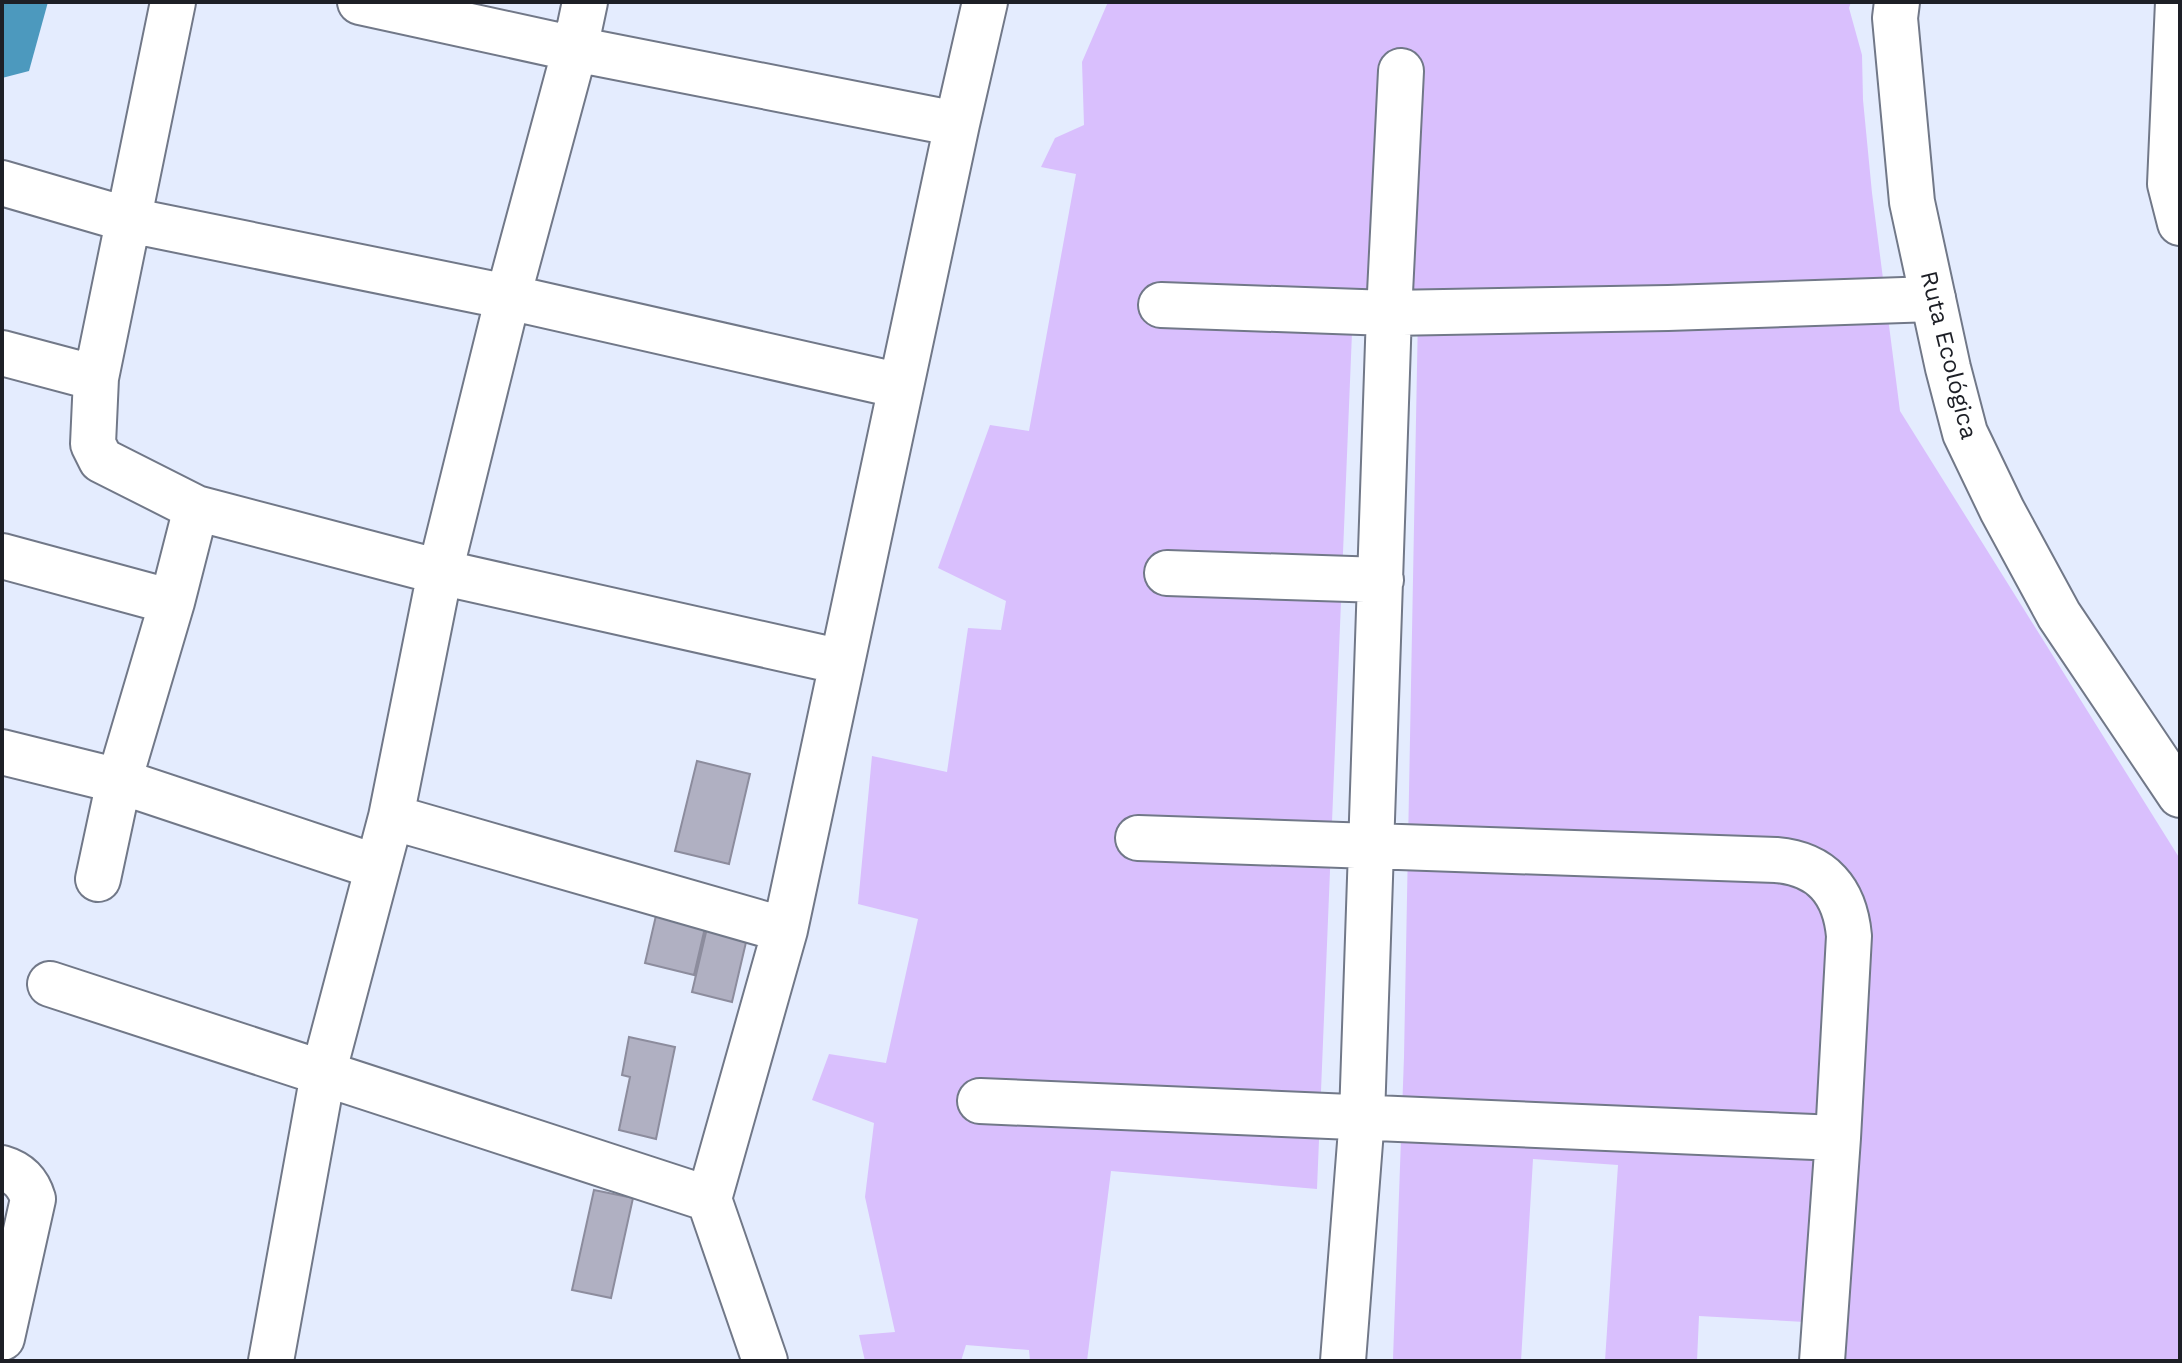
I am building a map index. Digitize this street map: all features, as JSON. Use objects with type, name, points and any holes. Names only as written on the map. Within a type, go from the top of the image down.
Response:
[{"type":"street","points":[[173,2],[96,378],[93,444],[101,460],[196,508],[440,572],[842,662]]},
{"type":"street","points":[[360,2],[575,49],[957,124]]},
{"type":"street","points":[[271,1361],[323,1074],[391,817],[440,572],[585,2]]},
{"type":"street","points":[[765,1361],[709,1199],[785,930],[985,2]]},
{"type":"street","name":"Ruta Ecológica","points":[[1897,2],[1895,18],[1912,202],[1965,433],[2059,615],[2180,795]]},
{"type":"street","points":[[2178,2],[2170,184],[2180,223]]},
{"type":"street","points":[[1343,1361],[1362,1117],[1389,313],[1401,71]]},
{"type":"street","points":[[2,183],[129,220],[508,297],[901,386]]},
{"type":"street","points":[[1161,305],[1389,313],[1933,299]]},
{"type":"street","points":[[2,353],[96,378]]},
{"type":"street","points":[[98,879],[119,781],[172,602],[196,508]]},
{"type":"street","points":[[2,556],[172,602]]},
{"type":"street","points":[[1167,573],[1381,580]]},
{"type":"street","points":[[2,752],[119,781],[377,867]]},
{"type":"street","points":[[391,817],[785,930]]},
{"type":"street","points":[[1138,838],[1776,860],[1790,861],[1817,872],[1837,893],[1844,907],[1849,936],[1822,1361]]},
{"type":"street","points":[[50,984],[709,1199]]},
{"type":"street","points":[[980,1101],[1838,1138]]},
{"type":"street","points":[[2,1168],[21,1177],[29,1186],[33,1199],[2,1338]]},
{"type":"shaded area","points":[[1108,2],[1851,2],[1849,8],[1862,55],[1872,193],[1900,411],[2180,859],[2180,1361],[1839,1361],[1840,1324],[1699,1316],[1697,1361],[1605,1361],[1618,1165],[1533,1159],[1521,1361],[1393,1359],[1404,1057],[1418,314],[1353,308],[1317,1189],[1111,1171],[1087,1361],[1030,1361],[1029,1350],[966,1345],[961,1361],[865,1361],[859,1335],[895,1332],[865,1197],[874,1123],[812,1100],[829,1054],[886,1063],[918,919],[858,904],[872,756],[947,772],[968,628],[1001,630],[1006,601],[938,568],[990,425],[1029,431],[1076,174],[1041,167],[1055,138],[1084,125],[1082,62]]},
{"type":"water","points":[[2,2],[48,2],[29,71],[2,78]]},
{"type":"building","points":[[697,761],[750,774],[729,864],[675,851]]},
{"type":"building","points":[[658,907],[707,919],[694,975],[645,963]]},
{"type":"building","points":[[707,928],[747,938],[732,1002],[692,992]]},
{"type":"building","points":[[629,1037],[675,1047],[656,1139],[619,1130],[630,1077],[622,1075]]},
{"type":"building","points":[[594,1190],[633,1198],[611,1298],[572,1290]]}]
